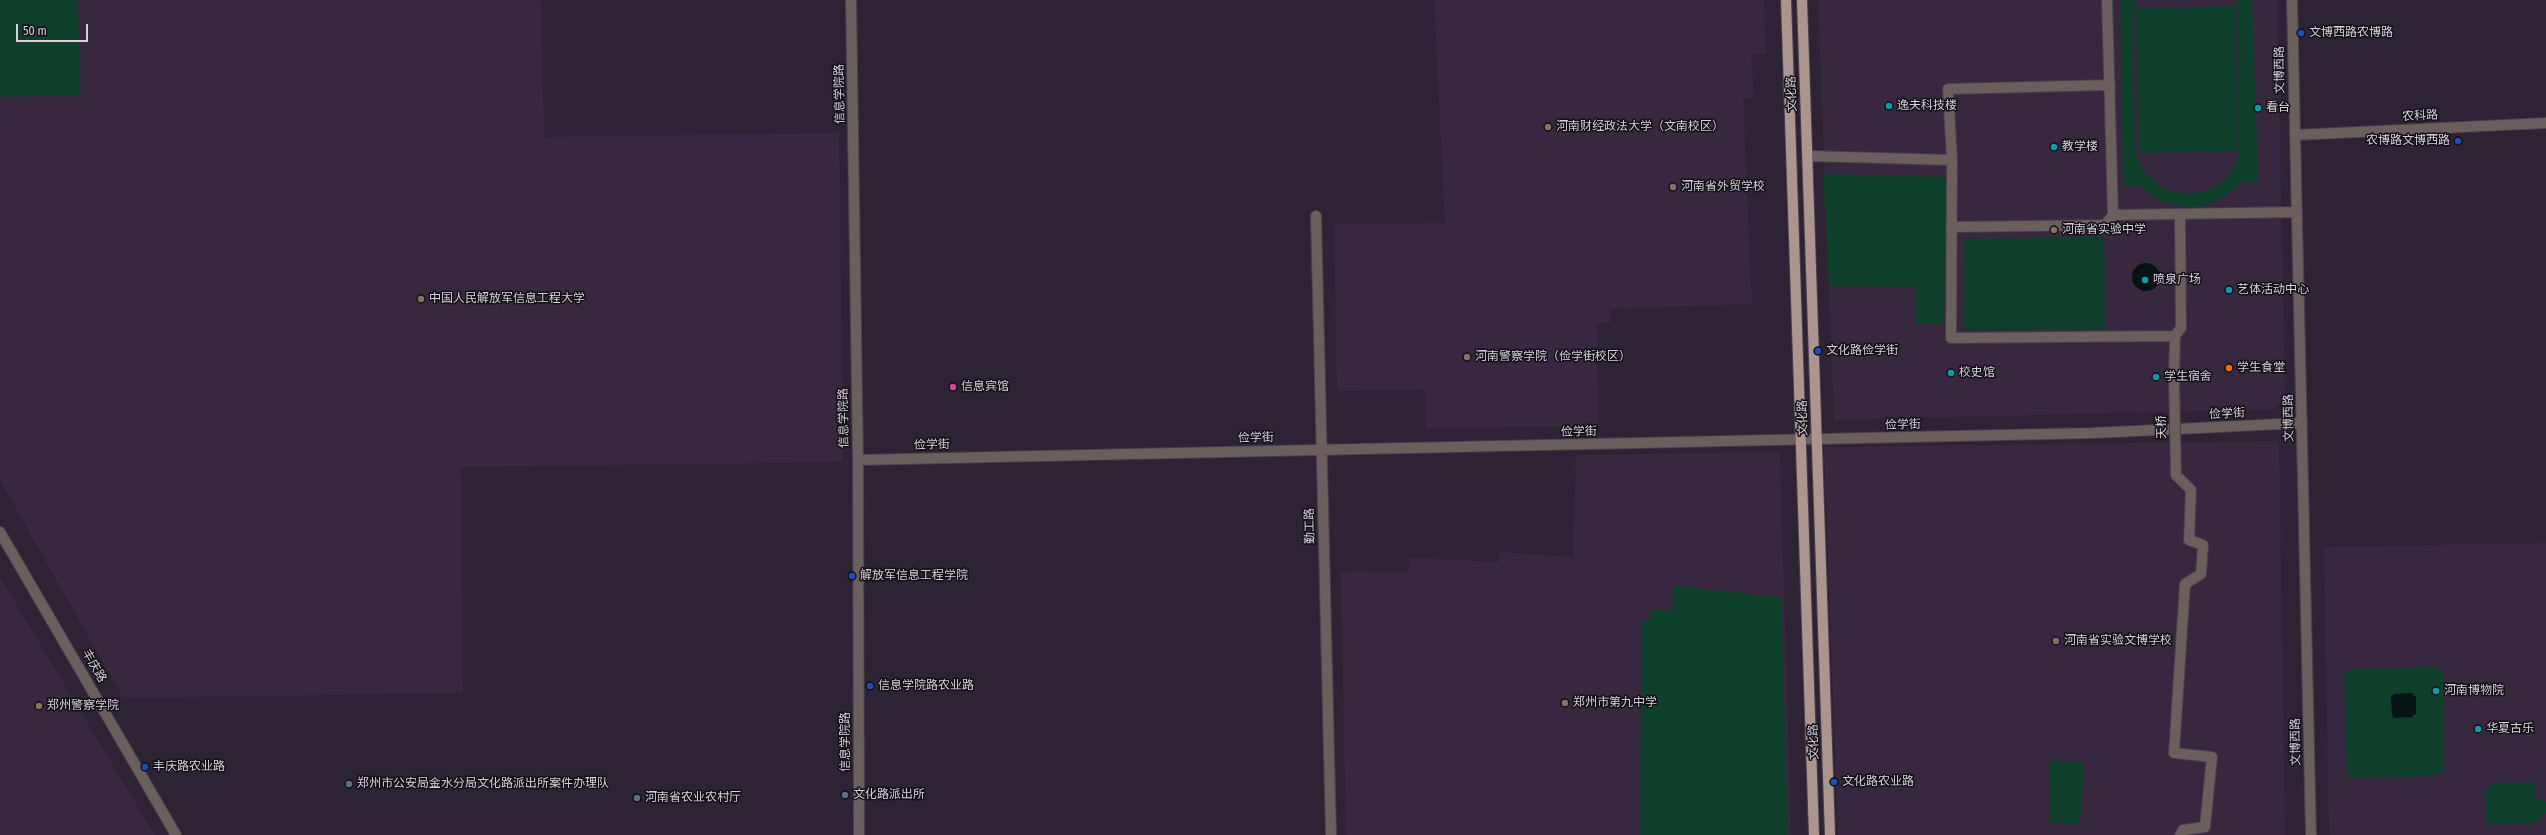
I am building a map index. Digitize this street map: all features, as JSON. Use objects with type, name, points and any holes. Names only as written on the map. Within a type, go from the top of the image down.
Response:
[{"type":"main road","name":"文化路","points":[[1786,0],[1814,835]]},
{"type":"main road","name":"文化路","points":[[1802,0],[1830,835]]},
{"type":"street","name":"信息学院路","points":[[851,0],[858,460],[860,835]]},
{"type":"street","points":[[1951,227],[2105,225],[2114,215],[2108,0]]},
{"type":"street","name":"文博西路","points":[[2292,0],[2311,835]]},
{"type":"street","points":[[2110,85],[1948,89],[1952,160],[1951,338],[2175,336]]},
{"type":"street","name":"农科路","points":[[2295,135],[2546,123]]},
{"type":"street","points":[[1808,156],[1952,160]]},
{"type":"street","points":[[2114,215],[2297,212]]},
{"type":"street","name":"天桥","points":[[2180,214],[2181,328],[2175,336],[2174,378],[2176,475],[2191,490],[2189,540],[2203,545],[2201,574],[2185,584],[2174,753],[2212,757],[2205,827],[2183,830],[2180,835]]},
{"type":"street","name":"勤工路","points":[[1316,216],[1331,835]]},
{"type":"street","name":"俭学街","points":[[858,460],[2094,433],[2302,423]]},
{"type":"street","name":"丰庆路","points":[[0,532],[176,835]]},
{"type":"shaded area","name":"中国人民解放军信息工程大学","points":[[0,0],[541,0],[544,137],[839,133],[843,462],[461,467],[463,693],[123,698],[0,480]]},
{"type":"shaded area","points":[[1434,0],[1764,0],[1766,54],[1751,55],[1754,98],[1743,98],[1752,304],[1610,309],[1610,323],[1597,323],[1599,426],[1426,428],[1425,390],[1337,391],[1334,224],[1445,223]]},
{"type":"shaded area","name":"河南省实验中学","points":[[1818,0],[2277,0],[2285,398],[2273,409],[1834,420]]},
{"type":"shaded area","points":[[2146,263],[2156,267],[2160,277],[2156,287],[2146,291],[2136,287],[2132,277],[2136,267]]},
{"type":"shaded area","name":"河南省实验文博学校","points":[[2279,441],[2285,835],[1838,835],[1824,447]]},
{"type":"shaded area","name":"郑州市第九中学","points":[[1780,452],[1791,835],[1346,835],[1341,572],[1409,571],[1410,558],[1499,562],[1499,552],[1573,557],[1576,455]]},
{"type":"shaded area","name":"河南博物院","points":[[2546,543],[2546,835],[2329,835],[2324,547]]},
{"type":"shaded area","name":"郑州警察学院","points":[[0,577],[155,835],[0,835]]},
{"type":"shaded area","points":[[2413,693],[2413,696],[2416,696],[2416,714],[2413,715],[2413,717],[2394,718],[2392,715],[2391,697],[2394,694]]},
{"type":"green space","points":[[0,0],[78,0],[80,95],[0,97]]},
{"type":"green space","points":[[2120,0],[2136,0],[2133,18],[2135,150],[2137,158],[2145,173],[2157,185],[2173,192],[2189,194],[2206,191],[2221,183],[2232,171],[2239,156],[2238,16],[2235,0],[2252,0],[2258,182],[2242,182],[2218,201],[2193,208],[2165,203],[2148,194],[2140,186],[2123,186]]},
{"type":"green space","points":[[2235,6],[2238,151],[2139,153],[2136,8]]},
{"type":"green space","points":[[1823,174],[1946,177],[1944,324],[1915,324],[1915,287],[1829,286]]},
{"type":"green space","points":[[2104,237],[2105,329],[1964,330],[1963,239]]},
{"type":"green space","points":[[1674,586],[1781,597],[1788,835],[1639,835],[1642,620],[1649,620],[1649,610],[1672,610]]},
{"type":"green space","points":[[2435,667],[2443,673],[2444,770],[2433,776],[2355,778],[2347,774],[2344,675],[2352,669]],"holes":[[[2416,696],[2413,717],[2392,715],[2391,697]]]},
{"type":"green space","points":[[2050,761],[2084,762],[2080,823],[2049,823]]},
{"type":"green space","points":[[2535,782],[2536,800],[2546,801],[2546,813],[2534,823],[2485,824],[2485,795],[2488,787],[2495,783]]},
{"type":"place","name":"文博西路农博路","points":[[2301,33]]},
{"type":"place","name":"逸夫科技楼","points":[[1889,106]]},
{"type":"place","name":"看台","points":[[2258,108]]},
{"type":"place","name":"河南财经政法大学（文南校区）","points":[[1548,127]]},
{"type":"place","name":"农博路文博西路","points":[[2458,141]]},
{"type":"place","name":"教学楼","points":[[2054,147]]},
{"type":"place","name":"河南省外贸学校","points":[[1673,187]]},
{"type":"place","name":"河南省实验中学","points":[[2054,230]]},
{"type":"place","name":"喷泉广场","points":[[2145,280]]},
{"type":"place","name":"艺体活动中心","points":[[2229,290]]},
{"type":"place","name":"中国人民解放军信息工程大学","points":[[421,299]]},
{"type":"place","name":"文化路俭学街","points":[[1818,351]]},
{"type":"place","name":"河南警察学院（俭学街校区）","points":[[1467,357]]},
{"type":"place","name":"学生食堂","points":[[2229,368]]},
{"type":"place","name":"校史馆","points":[[1951,373]]},
{"type":"place","name":"学生宿舍","points":[[2156,377]]},
{"type":"place","name":"信息宾馆","points":[[953,387]]},
{"type":"place","name":"解放军信息工程学院","points":[[852,576]]},
{"type":"place","name":"河南省实验文博学校","points":[[2056,641]]},
{"type":"place","name":"信息学院路农业路","points":[[870,686]]},
{"type":"place","name":"河南博物院","points":[[2436,691]]},
{"type":"place","name":"郑州市第九中学","points":[[1565,703]]},
{"type":"place","name":"郑州警察学院","points":[[39,706]]},
{"type":"place","name":"华夏古乐","points":[[2478,729]]},
{"type":"place","name":"丰庆路农业路","points":[[145,767]]},
{"type":"place","name":"文化路农业路","points":[[1834,782]]},
{"type":"place","name":"郑州市公安局金水分局文化路派出所案件办理队","points":[[349,784]]},
{"type":"place","name":"文化路派出所","points":[[845,795]]},
{"type":"place","name":"河南省农业农村厅","points":[[637,798]]}]
